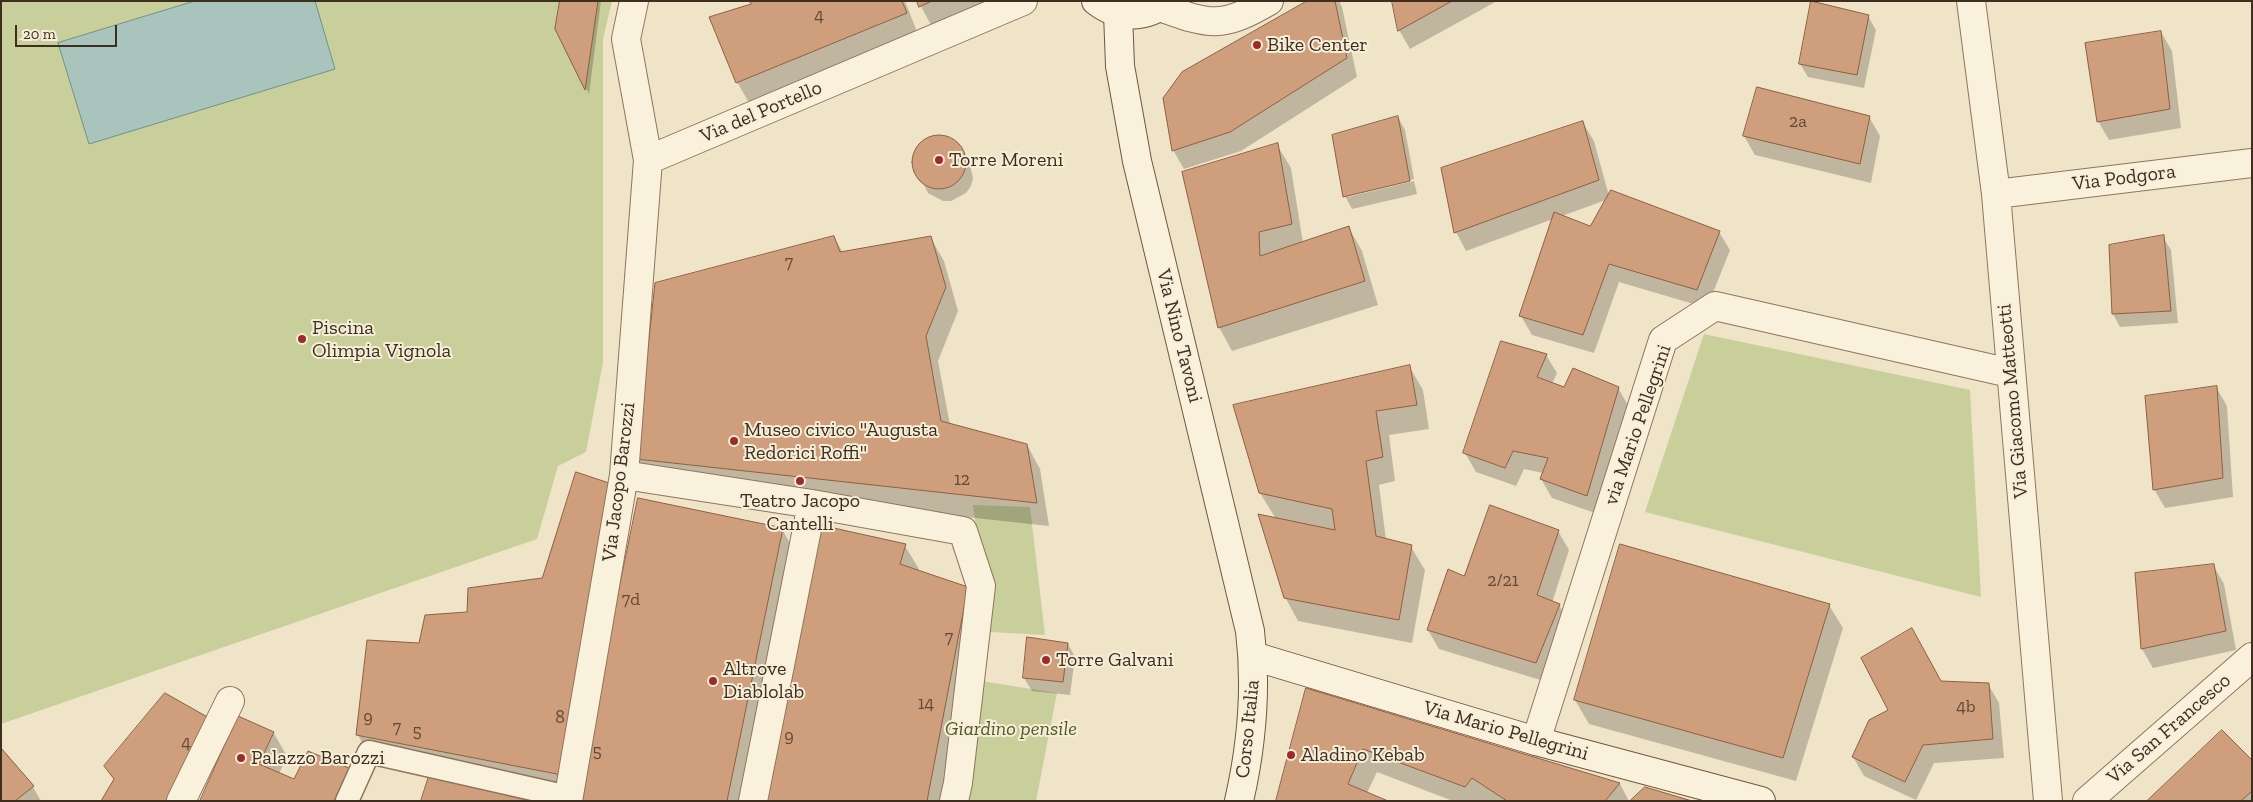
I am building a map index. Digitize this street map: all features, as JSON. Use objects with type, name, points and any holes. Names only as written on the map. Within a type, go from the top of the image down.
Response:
[{"type":"street","points":[[634,1],[626,39],[648,160]]},
{"type":"street","name":"Via del Portello","points":[[648,160],[1023,1]]},
{"type":"street","points":[[1107,7],[1132,15],[1147,13],[1164,4],[1200,21],[1212,22],[1231,19],[1254,10],[1269,1]]},
{"type":"street","name":"Via Giacomo Matteotti","points":[[1971,1],[1996,194],[2048,801]]},
{"type":"street","name":"Via Nino Tavoni","points":[[1107,7],[1137,161],[1248,622],[1253,656]]},
{"type":"street","name":"Via Jacopo Barozzi","points":[[568,799],[624,474],[648,160]]},
{"type":"street","name":"Via Podgora","points":[[1996,194],[2252,163]]},
{"type":"street","name":"via Mario Pellegrini","points":[[1536,742],[1664,340],[1715,306],[2010,373]]},
{"type":"street","points":[[624,474],[812,504],[963,531],[981,586],[958,782],[954,801]]},
{"type":"street","points":[[753,801],[812,504]]},
{"type":"street","name":"Via Mario Pellegrini","points":[[1253,656],[1536,742],[1761,801]]},
{"type":"street","name":"Corso Italia","points":[[1239,801],[1252,727],[1255,689],[1253,656]]},
{"type":"street","name":"Via San Francesco","points":[[2087,801],[2252,657]]},
{"type":"street","points":[[181,801],[230,701]]},
{"type":"street","points":[[347,801],[369,752],[568,799]]},
{"type":"green space","name":"Piscina Olimpia Vignola","points":[[1,1],[612,1],[603,39],[603,363],[586,452],[558,466],[537,539],[1,724]]},
{"type":"green space","points":[[1704,334],[1970,390],[1981,597],[1645,512]]},
{"type":"green space","points":[[973,505],[1030,507],[1045,635],[990,632]]},
{"type":"green space","name":"Giardino pensile","points":[[981,681],[1057,693],[1036,801],[960,801]]},
{"type":"water","points":[[195,1],[315,1],[335,69],[89,144],[58,43]]},
{"type":"building","points":[[560,1],[598,1],[585,90],[555,29]]},
{"type":"building","points":[[749,1],[902,1],[907,13],[736,83],[709,17],[751,4]]},
{"type":"building","points":[[917,1],[932,1],[919,7]]},
{"type":"building","points":[[1307,1],[1335,1],[1347,58],[1230,132],[1172,151],[1163,98],[1182,72]]},
{"type":"building","points":[[1392,1],[1452,1],[1398,31]]},
{"type":"building","points":[[1811,1],[1869,15],[1857,75],[1799,64]]},
{"type":"building","points":[[2161,31],[2170,109],[2097,122],[2085,43]]},
{"type":"building","points":[[1757,87],[1870,116],[1860,164],[1743,136]]},
{"type":"building","points":[[1398,116],[1410,181],[1343,197],[1332,135]]},
{"type":"building","points":[[1583,121],[1599,180],[1454,233],[1441,168]]},
{"type":"building","name":"Torre Moreni","points":[[939,135],[949,137],[958,143],[964,152],[966,162],[964,172],[958,181],[949,187],[939,189],[929,187],[920,181],[914,172],[912,162],[914,152],[920,143],[929,137]]},
{"type":"building","points":[[1278,143],[1292,224],[1259,232],[1260,256],[1349,226],[1365,281],[1218,328],[1182,172]]},
{"type":"building","points":[[1611,190],[1720,231],[1697,290],[1609,264],[1583,335],[1519,316],[1554,212],[1590,226]]},
{"type":"building","points":[[2164,235],[2171,311],[2112,314],[2109,245]]},
{"type":"building","points":[[834,236],[840,252],[931,236],[946,287],[926,336],[941,421],[1027,444],[1037,503],[636,459],[655,283]]},
{"type":"building","points":[[1501,341],[1547,354],[1537,377],[1564,387],[1573,368],[1619,387],[1587,496],[1540,479],[1548,458],[1513,451],[1505,468],[1463,453]]},
{"type":"building","points":[[1410,365],[1417,405],[1376,411],[1383,457],[1366,461],[1376,536],[1412,545],[1399,620],[1284,598],[1258,514],[1335,530],[1332,509],[1259,493],[1233,405]]},
{"type":"building","points":[[2217,386],[2223,478],[2153,490],[2145,396]]},
{"type":"building","points":[[576,472],[612,484],[562,775],[356,735],[367,640],[419,643],[425,615],[467,612],[468,588],[542,578]]},
{"type":"building","points":[[638,498],[783,528],[727,801],[576,801]]},
{"type":"building","points":[[1490,505],[1559,530],[1537,595],[1560,604],[1536,663],[1427,630],[1448,569],[1464,576]]},
{"type":"building","points":[[820,525],[906,544],[900,564],[968,587],[927,801],[767,801]]},
{"type":"building","points":[[1620,544],[1830,604],[1783,758],[1574,700]]},
{"type":"building","points":[[2214,564],[2226,631],[2141,649],[2135,573]]},
{"type":"building","points":[[1912,628],[1941,681],[1989,683],[1993,739],[1923,745],[1905,782],[1852,757],[1869,720],[1888,710],[1861,658]]},
{"type":"building","name":"Torre Galvani","points":[[1027,637],[1068,643],[1063,682],[1023,678]]},
{"type":"building","points":[[1306,688],[1620,783],[1605,801],[1507,801],[1472,778],[1465,787],[1363,749],[1348,784],[1388,801],[1276,801]]},
{"type":"building","points":[[165,693],[211,719],[170,801],[101,801],[114,779],[104,766]]},
{"type":"building","name":"Palazzo Barozzi","points":[[238,716],[274,732],[259,764],[294,779],[308,751],[349,768],[334,801],[200,801]]},
{"type":"building","points":[[2222,730],[2252,760],[2252,791],[2241,801],[2147,801]]},
{"type":"building","points":[[1,748],[34,786],[15,801],[1,801]]},
{"type":"building","points":[[429,776],[531,801],[421,801]]},
{"type":"building","points":[[1645,787],[1692,801],[1630,801]]},
{"type":"place","name":"Bike Center","points":[[1257,45]]},
{"type":"place","name":"Torre Moreni","points":[[939,160]]},
{"type":"place","name":"Piscina Olimpia Vignola","points":[[302,339]]},
{"type":"place","name":"Museo civico \"Augusta Redorici Roffi\"","points":[[734,441]]},
{"type":"place","name":"Teatro Jacopo Cantelli","points":[[800,481]]},
{"type":"place","name":"Torre Galvani","points":[[1046,660]]},
{"type":"place","name":"Altrove Diablolab","points":[[713,681]]},
{"type":"place","name":"Aladino Kebab","points":[[1291,755]]},
{"type":"place","name":"Palazzo Barozzi","points":[[241,758]]}]
